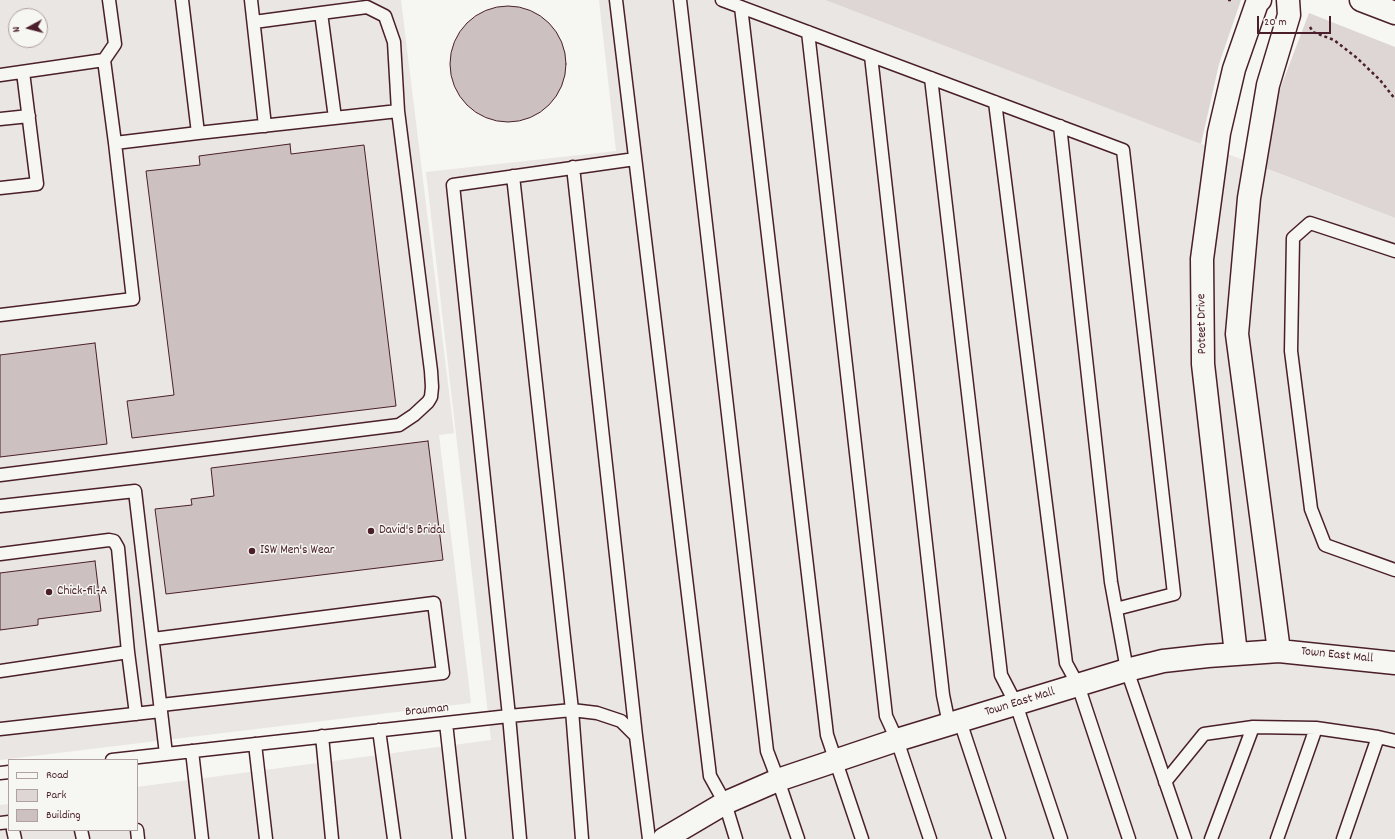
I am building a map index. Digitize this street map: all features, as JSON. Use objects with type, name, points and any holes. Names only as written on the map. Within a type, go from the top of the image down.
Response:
[{"type":"street","name":"Poteet Drive","points":[[1236,654],[1204,364],[1202,259],[1219,133],[1234,69],[1257,3],[1260,0]]},
{"type":"street","points":[[1279,650],[1236,334],[1249,198],[1268,85],[1289,15],[1288,0]]},
{"type":"street","points":[[1362,0],[1395,13]]},
{"type":"street","name":"Town East Mall","points":[[664,839],[725,804],[778,780],[897,740],[1127,670],[1163,661],[1279,650],[1395,663]]},
{"type":"lane","points":[[0,315],[134,299],[104,60],[115,44],[109,0]]},
{"type":"lane","points":[[182,0],[198,133]]},
{"type":"lane","points":[[251,0],[265,126]]},
{"type":"lane","points":[[616,0],[710,776],[725,804],[736,839]]},
{"type":"lane","points":[[680,0],[766,751],[778,780],[798,839]]},
{"type":"lane","points":[[722,0],[1123,150],[1174,594],[1116,609]]},
{"type":"lane","points":[[0,475],[399,425],[422,408],[431,397],[431,371],[398,111],[394,42],[385,16],[368,7],[254,22]]},
{"type":"lane","points":[[741,7],[827,735],[862,839]]},
{"type":"lane","points":[[321,13],[334,118]]},
{"type":"lane","points":[[808,32],[886,716],[897,740],[930,839]]},
{"type":"lane","points":[[871,56],[943,695],[999,839]]},
{"type":"lane","points":[[0,75],[104,60]]},
{"type":"lane","points":[[0,188],[37,184],[23,72]]},
{"type":"lane","points":[[931,78],[1001,675],[1016,704],[1061,839]]},
{"type":"lane","points":[[995,102],[1066,663],[1078,685],[1129,839]]},
{"type":"lane","points":[[115,143],[398,111]]},
{"type":"lane","points":[[0,119],[29,116]]},
{"type":"lane","points":[[1060,126],[1111,582],[1127,670],[1185,839]]},
{"type":"lane","points":[[520,839],[509,716],[453,184],[635,159]]},
{"type":"lane","points":[[573,167],[636,736],[649,839]]},
{"type":"lane","points":[[513,176],[572,710],[582,839]]},
{"type":"lane","points":[[1395,251],[1310,223],[1293,238],[1291,351],[1311,509],[1326,545],[1395,570]]},
{"type":"lane","points":[[0,506],[135,491],[166,754]]},
{"type":"lane","points":[[0,554],[109,540],[114,541],[118,548],[128,652],[136,714]]},
{"type":"lane","points":[[0,729],[136,714],[161,708],[443,673],[434,603],[153,638]]},
{"type":"lane","points":[[0,671],[128,652]]},
{"type":"lane","name":"Brauman","points":[[127,759],[322,736],[572,710],[598,713],[621,721],[636,736]]},
{"type":"lane","points":[[446,723],[459,839]]},
{"type":"lane","points":[[1165,782],[1204,734],[1253,727],[1316,728],[1395,741]]},
{"type":"lane","points":[[1211,839],[1253,727]]},
{"type":"lane","points":[[1277,839],[1316,728]]},
{"type":"lane","points":[[379,730],[394,839]]},
{"type":"lane","points":[[322,736],[332,839]]},
{"type":"lane","points":[[1343,839],[1378,737]]},
{"type":"lane","points":[[255,744],[266,839]]},
{"type":"lane","points":[[192,751],[202,839]]},
{"type":"path","points":[[1307,21],[1313,32],[1334,40],[1357,58],[1380,80],[1395,99]]},
{"type":"shaded area","points":[[0,0],[401,0],[454,433],[439,435],[471,703],[0,760]]},
{"type":"shaded area","points":[[599,0],[825,0],[1395,218],[1395,839],[0,839],[0,805],[8,804],[8,831],[138,831],[138,787],[491,740],[426,172],[616,151]]},
{"type":"green space","points":[[825,0],[1241,0],[1219,64],[1201,144]]},
{"type":"green space","points":[[1309,13],[1395,47],[1395,218],[1265,168],[1277,97]]},
{"type":"building","points":[[508,6],[530,10],[549,23],[562,42],[566,64],[562,86],[549,105],[530,118],[508,122],[486,118],[467,105],[454,86],[450,64],[454,42],[467,23],[486,10]]},
{"type":"building","points":[[290,144],[291,154],[364,145],[396,406],[132,438],[127,401],[174,395],[146,171],[200,165],[199,156]]},
{"type":"building","points":[[95,343],[107,444],[0,457],[0,355]]},
{"type":"building","points":[[428,441],[443,560],[166,594],[155,509],[192,505],[191,499],[214,496],[211,468]]},
{"type":"building","name":"Chick-fil-A","points":[[95,561],[101,611],[38,619],[38,625],[0,630],[0,573]]},
{"type":"place","name":"David's Bridal","points":[[371,531]]},
{"type":"place","name":"ISW Men's Wear","points":[[252,551]]},
{"type":"place","name":"Chick-fil-A","points":[[49,592]]}]
